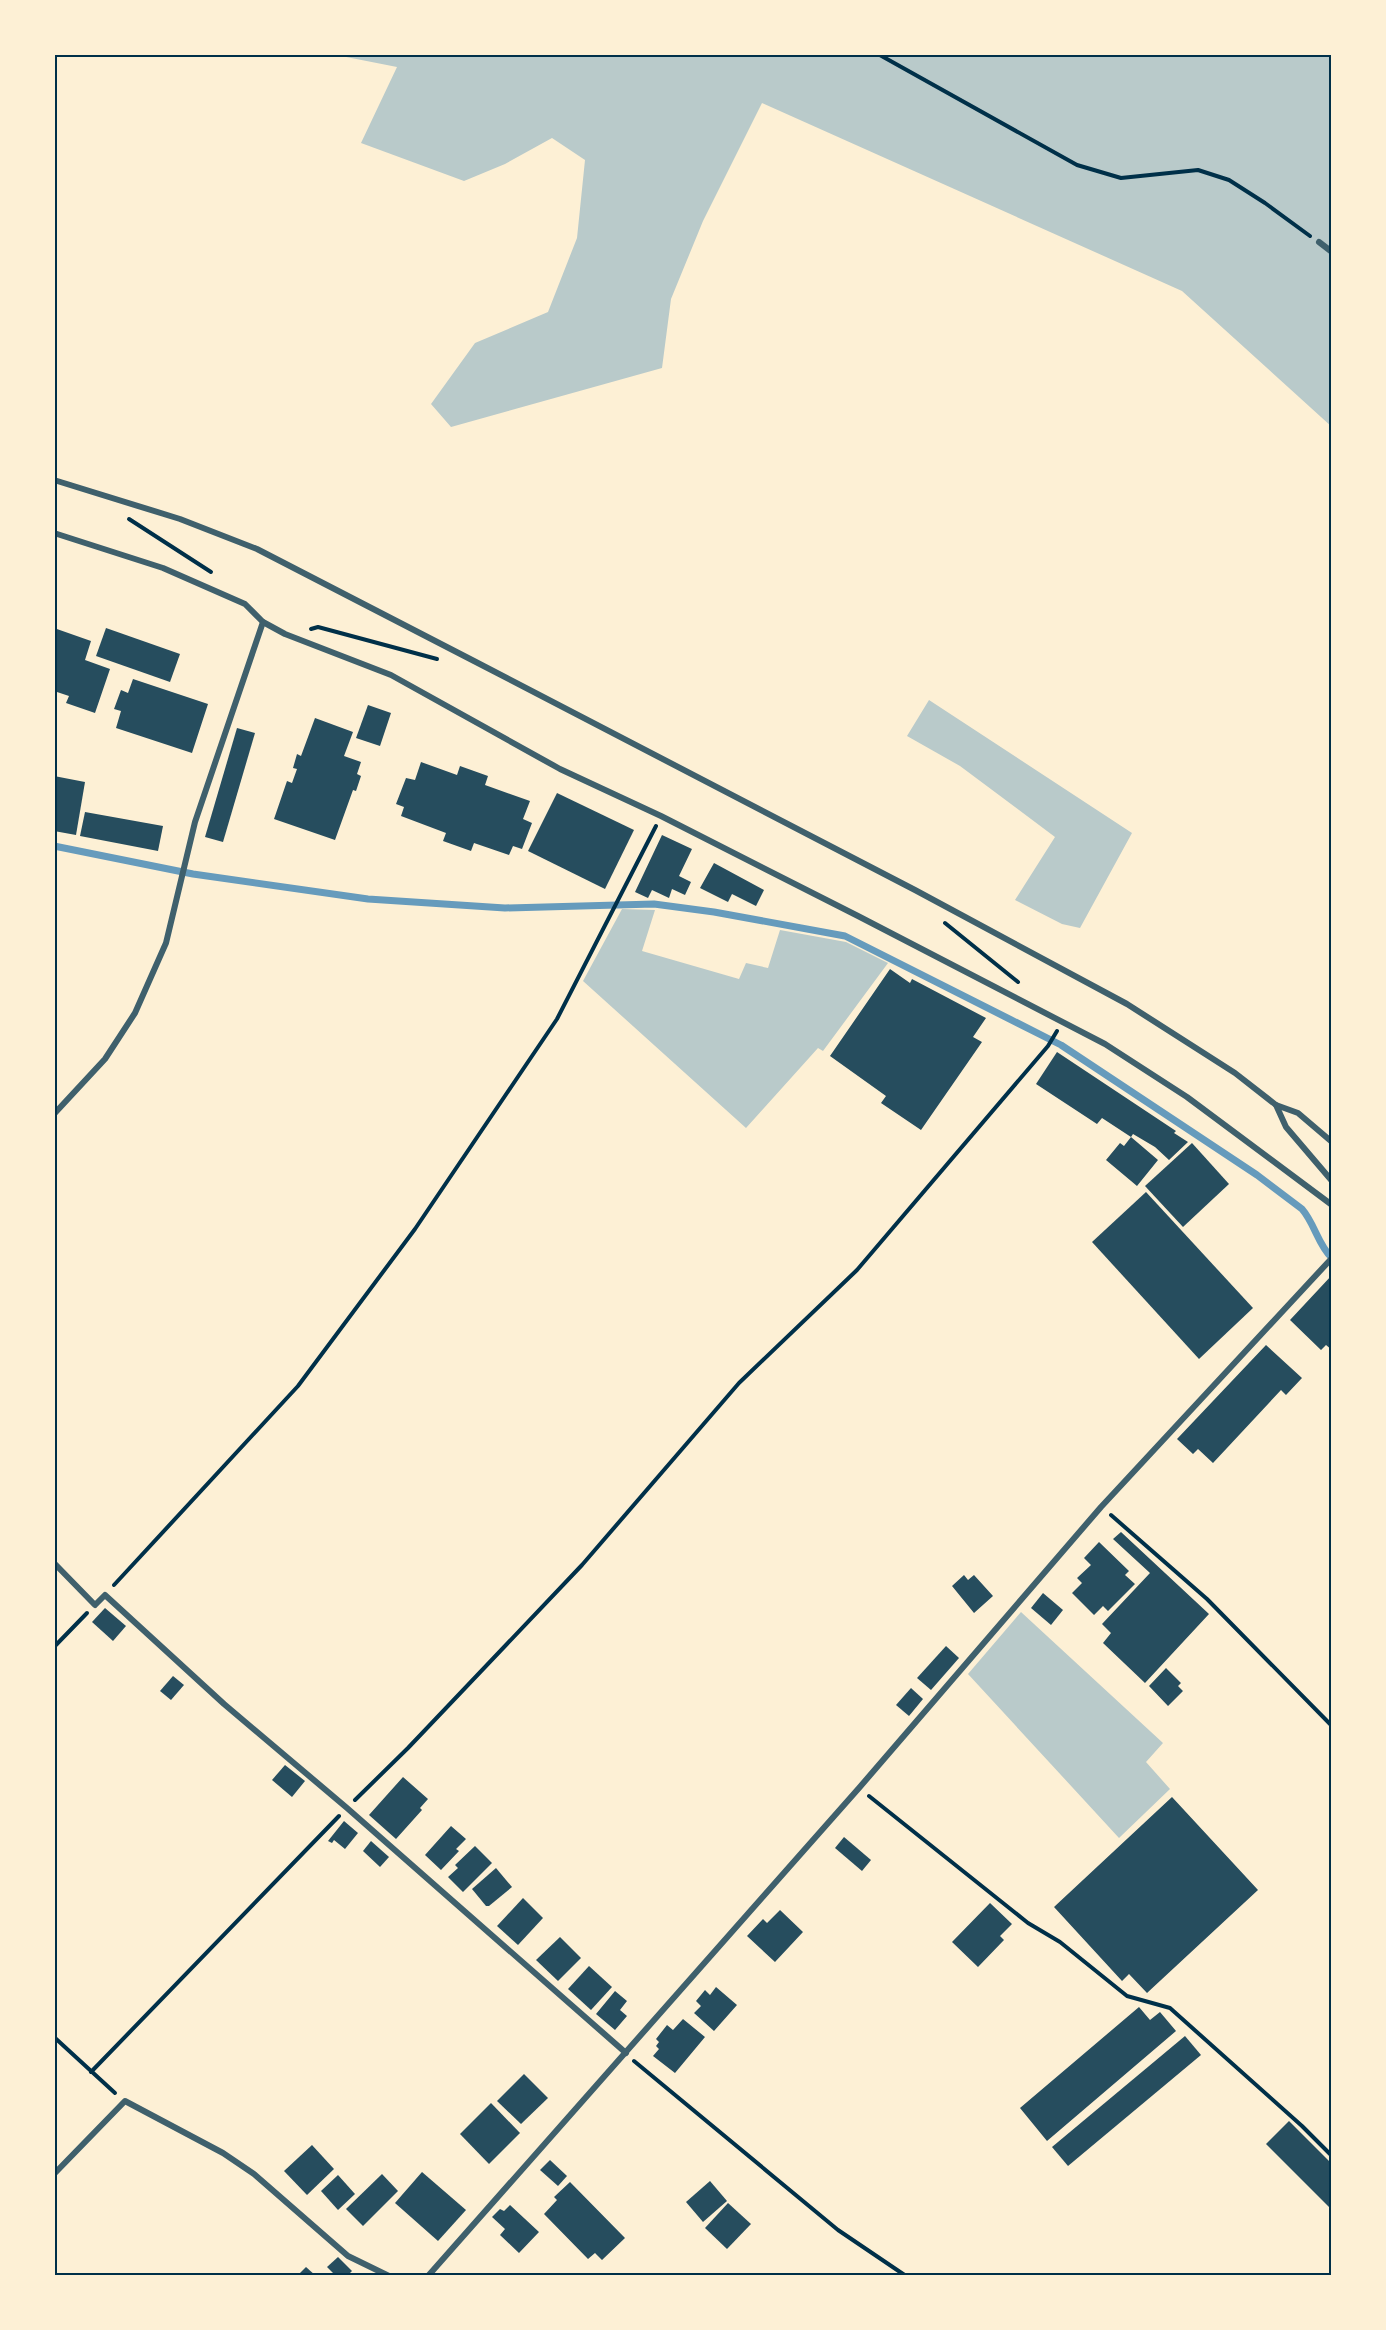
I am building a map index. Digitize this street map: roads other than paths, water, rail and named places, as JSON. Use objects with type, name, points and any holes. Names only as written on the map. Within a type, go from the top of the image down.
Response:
[{"type":"street","points":[[1319,242],[1332,252]]},
{"type":"street","points":[[54,480],[180,519],[257,549],[343,593],[904,884],[1117,999],[1235,1073],[1276,1105],[1298,1113],[1332,1142]]},
{"type":"street","points":[[54,533],[162,568],[245,604],[263,622],[285,634],[392,675],[560,769],[662,816],[1105,1044],[1186,1097],[1332,1205]]},
{"type":"street","points":[[54,1114],[105,1059],[135,1013],[166,943],[195,822],[263,622]]},
{"type":"street","points":[[1276,1105],[1286,1127],[1332,1181]]},
{"type":"street","points":[[428,2276],[859,1788],[1101,1507],[1332,1258]]},
{"type":"street","points":[[54,1563],[95,1605],[105,1595],[224,1704],[347,1808],[626,2053]]},
{"type":"street","points":[[54,2174],[125,2101],[231,2158],[254,2174],[348,2256],[389,2276]]},
{"type":"waterway","points":[[54,846],[193,874],[368,899],[505,908],[654,904],[714,912],[845,936],[1061,1045],[1257,1175],[1302,1209],[1323,1247],[1332,1258]]}]
